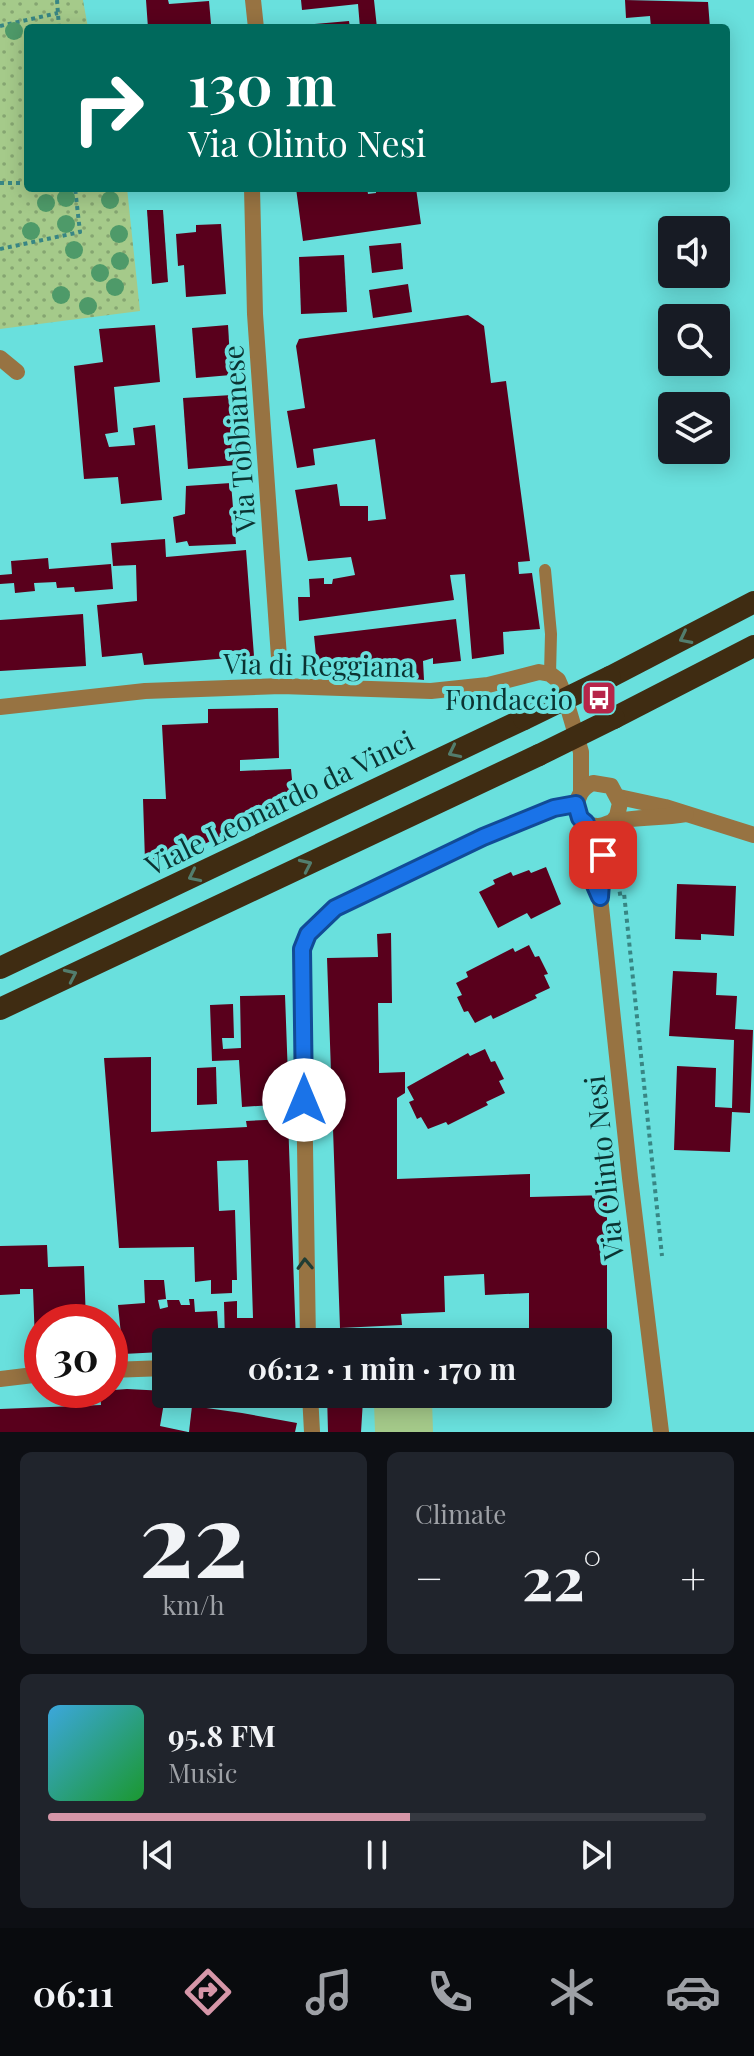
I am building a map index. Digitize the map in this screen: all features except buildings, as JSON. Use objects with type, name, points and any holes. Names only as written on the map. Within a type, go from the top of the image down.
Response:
[{"type":"highway","name":"Viale Leonardo da Vinci","points":[[0,968],[524,719],[754,602]]},
{"type":"highway","points":[[0,1009],[539,755],[754,646]]},
{"type":"street","points":[[253,0],[256,24]]},
{"type":"street","name":"Via Tobbianese","points":[[252,192],[255,314],[281,686]]},
{"type":"street","points":[[0,358],[17,372]]},
{"type":"street","name":"Via di Reggiana","points":[[0,707],[145,691],[281,686],[431,691],[488,685],[531,673],[550,674]]},
{"type":"street","points":[[550,674],[562,687],[581,752],[580,818],[600,823],[686,814]]},
{"type":"street","points":[[581,752],[619,797],[754,835]]},
{"type":"street","points":[[308,1328],[302,949],[308,934],[335,908],[483,837],[578,797],[593,783],[606,783]]},
{"type":"street","points":[[600,823],[619,810],[619,797]]},
{"type":"street","name":"Via Olinto Nesi","points":[[600,823],[593,881],[600,897],[661,1432]]},
{"type":"street","points":[[128,1369],[152,1368]]},
{"type":"street","points":[[0,1379],[24,1376]]},
{"type":"street","points":[[311,1408],[312,1432]]},
{"type":"lane","points":[[545,570],[551,634],[550,674]]},
{"type":"path","points":[[57,0],[59,24]]},
{"type":"path","points":[[0,26],[58,13]]},
{"type":"path","points":[[0,183],[24,183]]},
{"type":"path","points":[[0,249],[80,232],[75,192]]},
{"type":"path","points":[[600,897],[624,893],[663,1270]]},
{"type":"green space","points":[[0,0],[83,0],[87,24],[24,24],[24,192],[127,192],[140,311],[0,329]]},
{"type":"green space","points":[[374,1408],[432,1408],[433,1432],[375,1432]]},
{"type":"place","name":"Fondaccio","points":[[599,698]]},
{"type":"route","points":[[304,1100],[302,949],[308,934],[335,908],[483,837],[554,808],[576,804],[580,818],[586,823],[593,881],[600,897],[603,855]]}]
